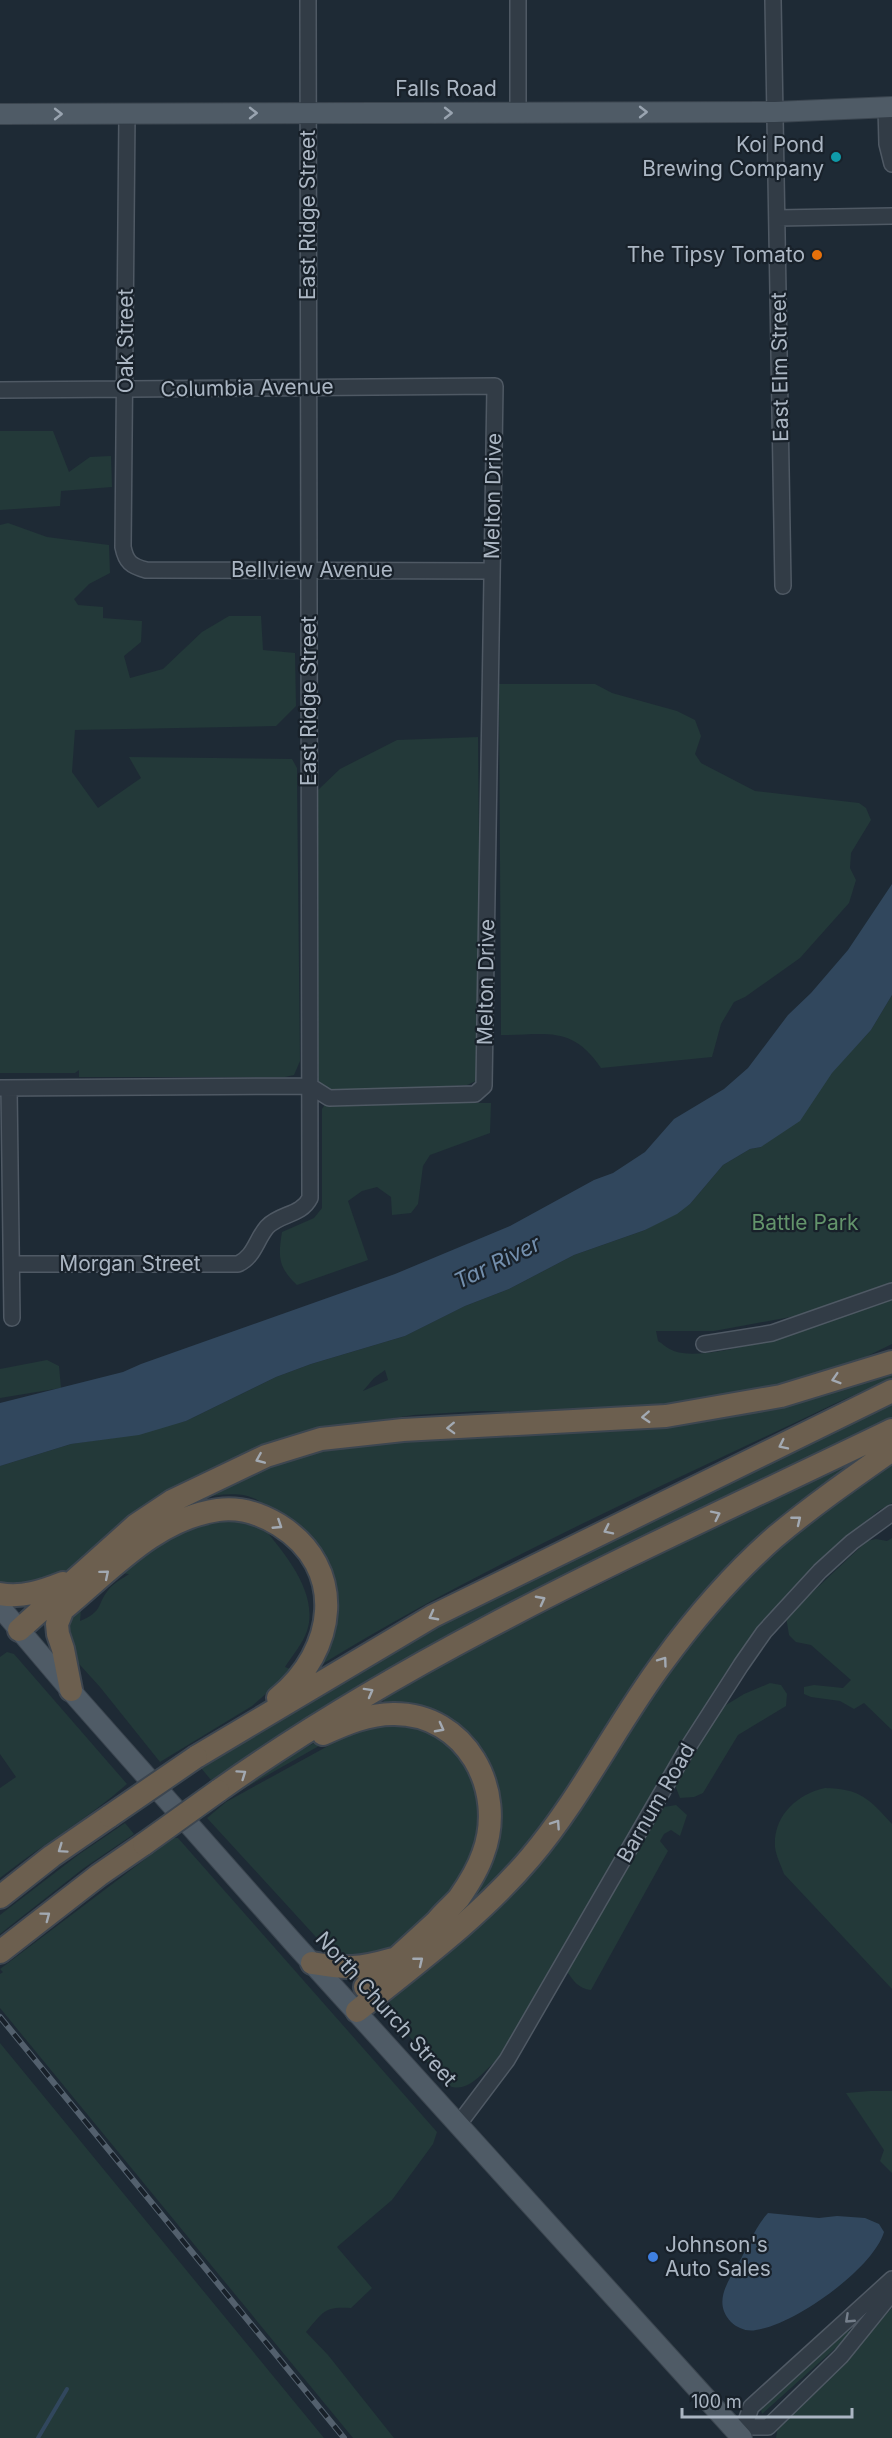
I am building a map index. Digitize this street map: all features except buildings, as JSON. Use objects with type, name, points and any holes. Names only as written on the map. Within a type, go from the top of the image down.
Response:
[{"type":"highway","points":[[23,1634],[76,1578],[136,1525],[172,1502],[266,1456],[321,1439],[403,1430],[666,1416],[781,1396],[892,1362]]},
{"type":"highway","points":[[202,1753],[433,1616],[892,1392]]},
{"type":"highway","points":[[0,1952],[99,1875],[266,1757],[365,1694],[552,1594],[892,1430]]},
{"type":"highway","points":[[353,2007],[462,1927],[530,1858],[571,1801],[661,1664],[725,1587],[774,1539],[818,1503],[892,1450]]},
{"type":"highway","points":[[0,1897],[51,1856],[202,1753],[287,1691],[310,1660],[320,1641],[327,1611],[325,1585],[316,1562],[292,1535],[269,1519],[244,1511],[219,1510],[188,1517],[161,1529],[63,1609],[23,1634]]},
{"type":"highway","points":[[0,1594],[11,1596],[41,1592],[76,1578]]},
{"type":"highway","points":[[63,1609],[57,1624],[71,1690]]},
{"type":"highway","points":[[266,1757],[348,1723],[393,1714],[421,1718],[447,1730],[461,1741],[472,1755],[486,1780],[491,1807],[489,1833],[483,1855],[458,1900],[397,1957],[353,2007]]},
{"type":"highway","points":[[312,1963],[344,1969],[357,1968],[397,1957]]},
{"type":"main road","name":"Falls Road","points":[[0,114],[775,112],[889,107]]},
{"type":"main road","name":"North Church Street","points":[[0,1607],[312,1963],[741,2433]]},
{"type":"street","name":"East Ridge Street","points":[[248,1259],[269,1225],[298,1212],[307,1205],[310,1198],[308,0]]},
{"type":"street","points":[[518,0],[518,112]]},
{"type":"street","name":"East Elm Street","points":[[773,0],[783,586]]},
{"type":"street","points":[[889,107],[888,144],[892,164]]},
{"type":"street","name":"Oak Street","points":[[127,114],[123,547],[125,558],[132,566]]},
{"type":"street","points":[[777,218],[892,216]]},
{"type":"street","name":"Columbia Avenue","points":[[0,390],[495,386]]},
{"type":"street","name":"Melton Drive","points":[[5,1088],[310,1086],[329,1098],[475,1094],[484,1086],[495,386]]},
{"type":"street","name":"Bellview Avenue","points":[[132,566],[146,570],[492,571]]},
{"type":"street","points":[[5,1088],[12,1318]]},
{"type":"street","name":"Morgan Street","points":[[12,1264],[238,1264],[248,1259]]},
{"type":"street","points":[[704,1344],[772,1333],[892,1292]]},
{"type":"street","name":"Barnum Road","points":[[458,2125],[507,2060],[687,1749],[764,1632],[820,1571],[852,1542],[892,1513]]},
{"type":"street","points":[[741,2433],[751,2407],[892,2279]]},
{"type":"street","points":[[741,2433],[768,2427],[841,2356],[892,2293]]},
{"type":"green space","points":[[0,431],[53,431],[69,472],[90,457],[111,456],[112,487],[61,491],[60,506],[0,510]]},
{"type":"green space","points":[[8,523],[47,537],[109,545],[110,573],[89,584],[74,599],[78,605],[103,607],[103,618],[142,621],[141,642],[124,656],[130,678],[163,669],[202,632],[229,616],[261,616],[263,650],[295,653],[296,706],[276,726],[75,730],[72,772],[98,808],[141,778],[129,757],[292,759],[297,768],[300,1061],[294,1075],[285,1077],[79,1077],[79,1070],[75,1073],[0,1073],[0,525]]},
{"type":"green space","points":[[499,684],[595,684],[612,693],[677,711],[695,720],[701,736],[695,754],[701,763],[755,791],[859,803],[866,808],[871,820],[851,853],[850,868],[856,880],[849,903],[800,958],[745,997],[734,1002],[721,1024],[712,1057],[601,1068],[580,1045],[557,1035],[501,1035]]},
{"type":"green space","points":[[478,737],[481,1072],[476,1081],[467,1085],[331,1092],[315,1085],[318,790],[340,769],[397,740]]},
{"type":"green space","name":"Battle Park","points":[[892,995],[892,1284],[812,1313],[714,1331],[656,1331],[658,1341],[674,1351],[693,1354],[718,1351],[782,1336],[892,1300],[892,1344],[833,1373],[713,1405],[542,1412],[480,1411],[414,1415],[347,1425],[121,1527],[63,1574],[6,1588],[0,1581],[0,1466],[71,1444],[112,1438],[186,1421],[276,1377],[405,1336],[465,1306],[509,1289],[574,1255],[645,1230],[690,1204],[723,1165],[750,1149],[761,1147],[871,1030]],"holes":[[[385,1370],[388,1380],[363,1391],[374,1378]]]},
{"type":"green space","points":[[326,1103],[491,1103],[490,1133],[430,1155],[423,1166],[418,1204],[411,1213],[392,1215],[391,1197],[377,1187],[362,1191],[348,1201],[368,1260],[297,1285],[286,1273],[281,1261],[282,1232],[314,1218],[322,1208],[322,1109]]},
{"type":"green space","points":[[47,1360],[59,1366],[61,1388],[0,1398],[0,1369]]},
{"type":"green space","points":[[892,1366],[892,1378],[640,1496],[512,1559],[448,1592],[324,1663],[322,1659],[328,1654],[336,1628],[325,1642],[332,1593],[259,1501],[238,1494],[199,1498],[238,1476],[332,1446],[643,1423]]},
{"type":"green space","points":[[892,1400],[892,1421],[294,1728],[211,1780],[201,1768],[205,1765],[204,1762],[405,1640]]},
{"type":"green space","points":[[892,1457],[892,1503],[878,1511],[817,1563],[786,1595],[724,1675],[498,2059],[479,2077],[465,2086],[458,2088],[441,2081],[405,2030],[391,2015],[389,2005],[391,1994],[447,1950],[668,1663],[765,1553]]},
{"type":"green space","points":[[845,1466],[848,1473],[760,1543],[536,1836],[478,1898],[475,1895],[493,1857],[486,1764],[389,1708],[383,1700],[471,1649],[817,1477]]},
{"type":"green space","points":[[257,1520],[296,1571],[308,1601],[310,1616],[307,1631],[285,1667],[293,1670],[252,1706],[160,1762],[100,1687],[70,1654],[65,1617],[89,1594],[81,1610],[80,1621],[93,1614],[109,1589],[129,1574],[119,1573],[193,1521]]},
{"type":"green space","points":[[892,1538],[892,1730],[864,1703],[854,1709],[840,1701],[804,1694],[804,1687],[814,1685],[843,1688],[851,1680],[811,1645],[796,1642],[789,1635],[786,1617],[867,1541],[876,1539],[887,1541]]},
{"type":"green space","points":[[7,1652],[14,1654],[127,1784],[0,1878],[0,1788],[16,1777],[0,1754],[0,1657]]},
{"type":"green space","points":[[770,1683],[781,1685],[787,1694],[786,1706],[738,1735],[703,1793],[694,1797],[680,1798],[675,1785],[721,1708],[744,1694]]},
{"type":"green space","points":[[386,1719],[435,1731],[475,1770],[484,1808],[476,1850],[447,1898],[400,1942],[381,1956],[337,1960],[207,1818],[226,1802],[337,1741],[333,1738],[229,1797],[294,1754],[343,1731]]},
{"type":"green space","points":[[825,1788],[856,1793],[870,1801],[892,1824],[892,1989],[784,1874],[777,1857],[775,1836],[783,1816],[796,1801],[805,1795]]},
{"type":"green space","points":[[676,1805],[687,1815],[680,1836],[671,1830],[664,1834],[660,1841],[668,1851],[591,1990],[583,1988],[566,1970],[650,1827],[664,1807]]},
{"type":"green space","points":[[125,1823],[134,1834],[84,1868],[0,1934],[0,1915],[78,1855]]},
{"type":"green space","points":[[173,1838],[178,1838],[437,2132],[433,2144],[392,2200],[337,2247],[372,2288],[351,2308],[329,2309],[306,2332],[328,2355],[394,2438],[353,2438],[0,2008],[0,1974],[3,1972],[0,1969]]},
{"type":"green space","points":[[0,2043],[324,2438],[0,2438]]},
{"type":"green space","points":[[892,2091],[892,2173],[880,2161],[884,2150],[846,2093]]},
{"type":"green space","points":[[892,2308],[892,2438],[776,2438],[778,2425],[830,2376]]},
{"type":"green space","points":[[852,2330],[850,2335],[762,2414],[761,2410],[844,2333]]},
{"type":"water","name":"Tar River","points":[[892,884],[892,995],[871,1030],[832,1073],[800,1121],[761,1147],[750,1149],[723,1165],[690,1204],[677,1214],[645,1230],[574,1255],[509,1289],[465,1306],[405,1336],[276,1377],[186,1421],[139,1435],[71,1444],[0,1466],[0,1403],[123,1372],[395,1274],[510,1226],[594,1180],[613,1173],[645,1152],[674,1119],[724,1089],[748,1068],[788,1015],[811,993],[848,950]]},
{"type":"water","points":[[768,2213],[819,2218],[837,2216],[865,2218],[879,2224],[884,2232],[877,2247],[865,2262],[830,2293],[810,2307],[772,2326],[746,2330],[731,2322],[723,2308],[722,2300],[730,2278],[755,2231]]},
{"type":"waterway","points":[[38,2438],[67,2389]]},
{"type":"railway","points":[[0,2017],[344,2438]]},
{"type":"place","name":"Koi Pond Brewing Company","points":[[836,157]]},
{"type":"place","name":"The Tipsy Tomato","points":[[817,255]]},
{"type":"place","name":"Johnson's Auto Sales","points":[[653,2257]]}]
